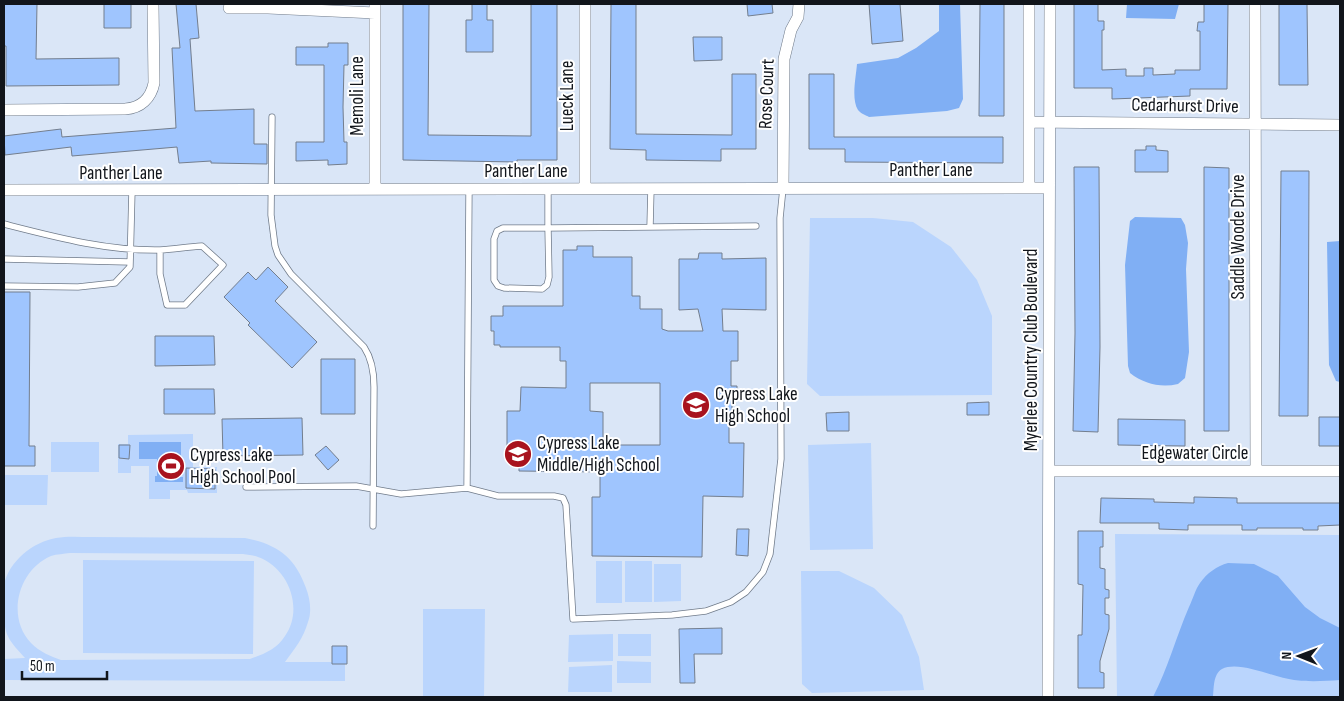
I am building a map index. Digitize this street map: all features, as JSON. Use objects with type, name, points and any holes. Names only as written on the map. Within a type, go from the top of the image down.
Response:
[{"type":"street","points":[[4,110],[125,109],[133,108],[145,102],[153,90],[154,83],[153,4]]},
{"type":"street","name":"Lueck Lane","points":[[585,4],[585,188]]},
{"type":"street","name":"Rose Court","points":[[783,188],[784,59],[791,30],[798,17],[799,4]]},
{"type":"street","points":[[1029,4],[1029,187]]},
{"type":"street","name":"Myerlee Country Club Boulevard","points":[[1048,697],[1050,4]]},
{"type":"street","name":"Saddle Woode Drive","points":[[1255,4],[1256,471]]},
{"type":"street","points":[[229,8],[375,9]]},
{"type":"street","name":"Memoli Lane","points":[[375,9],[375,189]]},
{"type":"street","name":"Cedarhurst Drive","points":[[1029,122],[1340,125]]},
{"type":"street","name":"Panther Lane","points":[[4,190],[1049,188]]},
{"type":"street","name":"Edgewater Circle","points":[[1049,471],[1340,471]]},
{"type":"lane","points":[[272,117],[271,190],[274,238],[278,255],[296,279],[350,332],[369,355],[372,366],[374,387],[373,526]]},
{"type":"lane","points":[[548,188],[548,228],[549,277],[547,285],[542,289],[504,288],[498,286],[494,280],[494,239],[497,231],[503,228],[548,228],[756,226]]},
{"type":"lane","points":[[650,227],[651,188]]},
{"type":"lane","points":[[246,488],[356,486],[401,494],[467,488],[498,496],[554,496],[563,498],[566,506],[573,620],[672,615],[706,611],[731,602],[746,592],[763,572],[770,554],[781,459],[780,218],[783,188]]},
{"type":"lane","points":[[467,488],[469,189]]},
{"type":"lane","points":[[4,286],[78,287],[115,283],[130,267],[132,190]]},
{"type":"lane","points":[[4,224],[70,241],[130,248],[160,250],[202,246],[223,265],[185,305],[167,305],[160,274],[160,250]]},
{"type":"lane","points":[[4,259],[130,262]]},
{"type":"shaded area","points":[[810,218],[873,218],[913,222],[951,247],[977,280],[992,316],[992,395],[820,396],[807,384]]},
{"type":"shaded area","name":"Cypress Lake High School Pool","points":[[193,434],[193,467],[217,467],[217,493],[188,493],[187,490],[170,490],[170,499],[149,499],[149,466],[131,466],[131,473],[118,473],[118,444],[128,444],[128,435]]},
{"type":"shaded area","points":[[51,442],[99,442],[99,472],[51,472]]},
{"type":"shaded area","points":[[871,443],[873,549],[810,550],[808,445]]},
{"type":"shaded area","points":[[4,475],[48,475],[47,505],[4,505]]},
{"type":"shaded area","points":[[1115,534],[1340,535],[1340,697],[1117,697]]},
{"type":"shaded area","points":[[60,537],[245,538],[275,548],[290,560],[302,577],[309,596],[310,614],[304,633],[285,662],[345,662],[345,681],[4,680],[4,659],[25,658],[13,644],[5,628],[4,587],[11,568],[31,548],[47,540]],"holes":[[[70,553],[253,555],[269,562],[278,570],[290,590],[293,602],[291,625],[282,641],[270,650],[250,659],[61,660],[49,655],[31,643],[23,632],[19,620],[19,595],[24,583],[30,572],[51,556]]]},
{"type":"shaded area","points":[[83,560],[254,561],[253,654],[83,653]]},
{"type":"shaded area","points":[[596,561],[622,561],[622,603],[596,603]]},
{"type":"shaded area","points":[[625,561],[652,561],[652,602],[625,602]]},
{"type":"shaded area","points":[[654,564],[681,564],[681,601],[654,602]]},
{"type":"shaded area","points":[[801,571],[839,571],[874,588],[902,615],[919,657],[924,690],[812,693],[802,684]]},
{"type":"shaded area","points":[[423,609],[485,609],[484,697],[423,697]]},
{"type":"shaded area","points":[[613,634],[613,661],[568,662],[569,635]]},
{"type":"shaded area","points":[[618,634],[651,634],[651,656],[618,656]]},
{"type":"shaded area","points":[[617,661],[651,662],[651,683],[617,683]]},
{"type":"shaded area","points":[[612,665],[612,692],[568,692],[569,667]]},
{"type":"water","points":[[939,4],[960,4],[963,99],[959,108],[947,111],[869,117],[858,110],[854,88],[857,64],[898,58],[916,48],[939,31]]},
{"type":"water","points":[[1127,4],[1179,4],[1175,19],[1126,18]]},
{"type":"water","points":[[1135,217],[1181,218],[1185,225],[1188,243],[1186,269],[1189,352],[1185,378],[1178,384],[1165,386],[1147,382],[1130,373],[1128,366],[1125,265],[1130,221]]},
{"type":"water","points":[[1340,241],[1340,382],[1336,381],[1329,365],[1327,242]]},
{"type":"water","points":[[139,442],[181,442],[181,477],[183,477],[183,482],[155,482],[157,459],[139,459]]},
{"type":"water","points":[[1228,563],[1254,564],[1278,576],[1305,607],[1320,618],[1340,628],[1340,680],[1294,680],[1247,668],[1229,667],[1222,669],[1217,674],[1214,682],[1213,697],[1153,697],[1198,586],[1212,570]]},
{"type":"building","points":[[4,4],[37,4],[36,59],[119,58],[119,85],[6,86]]},
{"type":"building","points":[[104,4],[131,4],[131,28],[104,28]]},
{"type":"building","points":[[176,4],[196,4],[199,38],[190,39],[195,111],[254,109],[254,144],[267,144],[267,164],[211,163],[211,161],[179,163],[177,147],[72,156],[71,147],[5,155],[4,136],[61,129],[62,137],[176,128],[172,48],[180,48]]},
{"type":"building","points":[[403,4],[429,4],[428,135],[531,136],[531,4],[557,4],[557,160],[517,160],[517,162],[403,160]]},
{"type":"building","points":[[472,4],[487,4],[487,20],[493,20],[493,52],[466,52],[466,20],[472,20]]},
{"type":"building","points":[[611,4],[636,4],[636,134],[732,135],[732,74],[756,74],[756,149],[721,149],[721,161],[646,160],[646,150],[610,149]]},
{"type":"building","points":[[747,4],[772,4],[773,13],[748,16]]},
{"type":"building","points":[[869,4],[900,4],[903,41],[872,44]]},
{"type":"building","points":[[980,4],[1004,4],[1004,116],[979,116]]},
{"type":"building","points":[[1074,4],[1098,4],[1098,21],[1104,21],[1104,30],[1102,30],[1102,70],[1126,69],[1126,76],[1144,76],[1144,68],[1153,68],[1153,75],[1175,74],[1175,70],[1200,70],[1200,31],[1197,31],[1198,22],[1204,22],[1204,4],[1228,4],[1227,89],[1190,89],[1190,96],[1112,99],[1112,88],[1074,88]]},
{"type":"building","points":[[1279,4],[1307,4],[1308,85],[1279,85]]},
{"type":"building","points":[[693,37],[722,37],[722,60],[694,61]]},
{"type":"building","points":[[328,43],[348,43],[348,65],[344,65],[343,107],[344,142],[347,142],[347,164],[328,165],[328,160],[296,161],[296,142],[324,142],[324,65],[296,65],[296,47],[328,47]]},
{"type":"building","points":[[809,74],[834,74],[834,137],[1003,137],[1003,163],[845,162],[845,149],[809,149]]},
{"type":"building","points":[[1146,146],[1156,146],[1156,150],[1168,151],[1168,172],[1135,172],[1135,150],[1146,150]]},
{"type":"building","points":[[1074,167],[1099,167],[1100,347],[1098,432],[1073,431],[1075,333]]},
{"type":"building","points":[[1204,167],[1229,168],[1229,431],[1204,431]]},
{"type":"building","points":[[1281,171],[1309,171],[1308,416],[1279,416]]},
{"type":"building","name":"Cypress Lake High School","points":[[577,246],[593,246],[593,257],[632,257],[632,296],[640,296],[640,309],[662,309],[662,329],[668,331],[703,331],[698,309],[679,310],[679,259],[698,259],[699,253],[722,253],[722,259],[766,258],[766,310],[722,309],[723,331],[738,331],[738,361],[731,361],[731,386],[737,386],[737,400],[732,400],[732,415],[729,415],[729,443],[744,443],[743,497],[703,496],[702,557],[592,556],[592,497],[600,497],[600,472],[519,471],[519,448],[507,448],[507,411],[520,411],[521,387],[566,388],[566,361],[560,361],[560,347],[500,347],[500,345],[494,345],[494,331],[491,331],[491,316],[503,316],[503,306],[563,306],[563,250],[577,250]],"holes":[[[590,383],[660,383],[660,445],[603,445],[603,412],[590,411]]]},
{"type":"building","points":[[268,267],[288,287],[275,301],[317,342],[292,368],[248,325],[250,323],[224,297],[248,272],[256,280]]},
{"type":"building","points":[[4,292],[30,292],[29,446],[35,446],[35,466],[4,466]]},
{"type":"building","points":[[155,336],[214,336],[215,365],[155,366]]},
{"type":"building","points":[[321,359],[355,359],[355,414],[321,414]]},
{"type":"building","points":[[164,389],[214,389],[215,414],[164,414]]},
{"type":"building","points":[[989,402],[989,415],[967,415],[967,403]]},
{"type":"building","points":[[849,412],[849,431],[827,431],[826,413]]},
{"type":"building","points":[[1319,417],[1340,417],[1340,446],[1319,446]]},
{"type":"building","points":[[302,418],[303,455],[223,456],[222,419]]},
{"type":"building","points":[[1118,419],[1185,420],[1185,446],[1118,445]]},
{"type":"building","points":[[119,445],[130,445],[129,459],[119,458]]},
{"type":"building","points":[[326,446],[339,460],[328,470],[315,455]]},
{"type":"building","points":[[186,468],[215,469],[215,489],[186,488]]},
{"type":"building","points":[[1194,497],[1237,498],[1237,503],[1340,503],[1340,525],[1318,526],[1318,530],[1303,530],[1303,528],[1257,528],[1257,530],[1242,530],[1242,525],[1188,525],[1188,530],[1159,529],[1159,523],[1100,523],[1101,498],[1154,499],[1154,502],[1194,503]]},
{"type":"building","points":[[737,529],[749,529],[748,556],[736,555]]},
{"type":"building","points":[[1078,531],[1103,531],[1103,547],[1100,547],[1100,568],[1105,569],[1105,589],[1109,590],[1109,598],[1105,598],[1105,614],[1109,615],[1109,629],[1100,661],[1100,672],[1104,673],[1104,688],[1078,688],[1078,635],[1082,635],[1083,585],[1078,584]]},
{"type":"building","points":[[722,628],[722,654],[694,654],[695,683],[680,683],[679,629]]},
{"type":"building","points":[[332,646],[347,646],[347,664],[332,664]]},
{"type":"place","name":"Cypress Lake High School","points":[[696,405]]},
{"type":"place","name":"Cypress Lake Middle/High School","points":[[518,454]]},
{"type":"place","name":"Cypress Lake High School Pool","points":[[171,466]]}]
